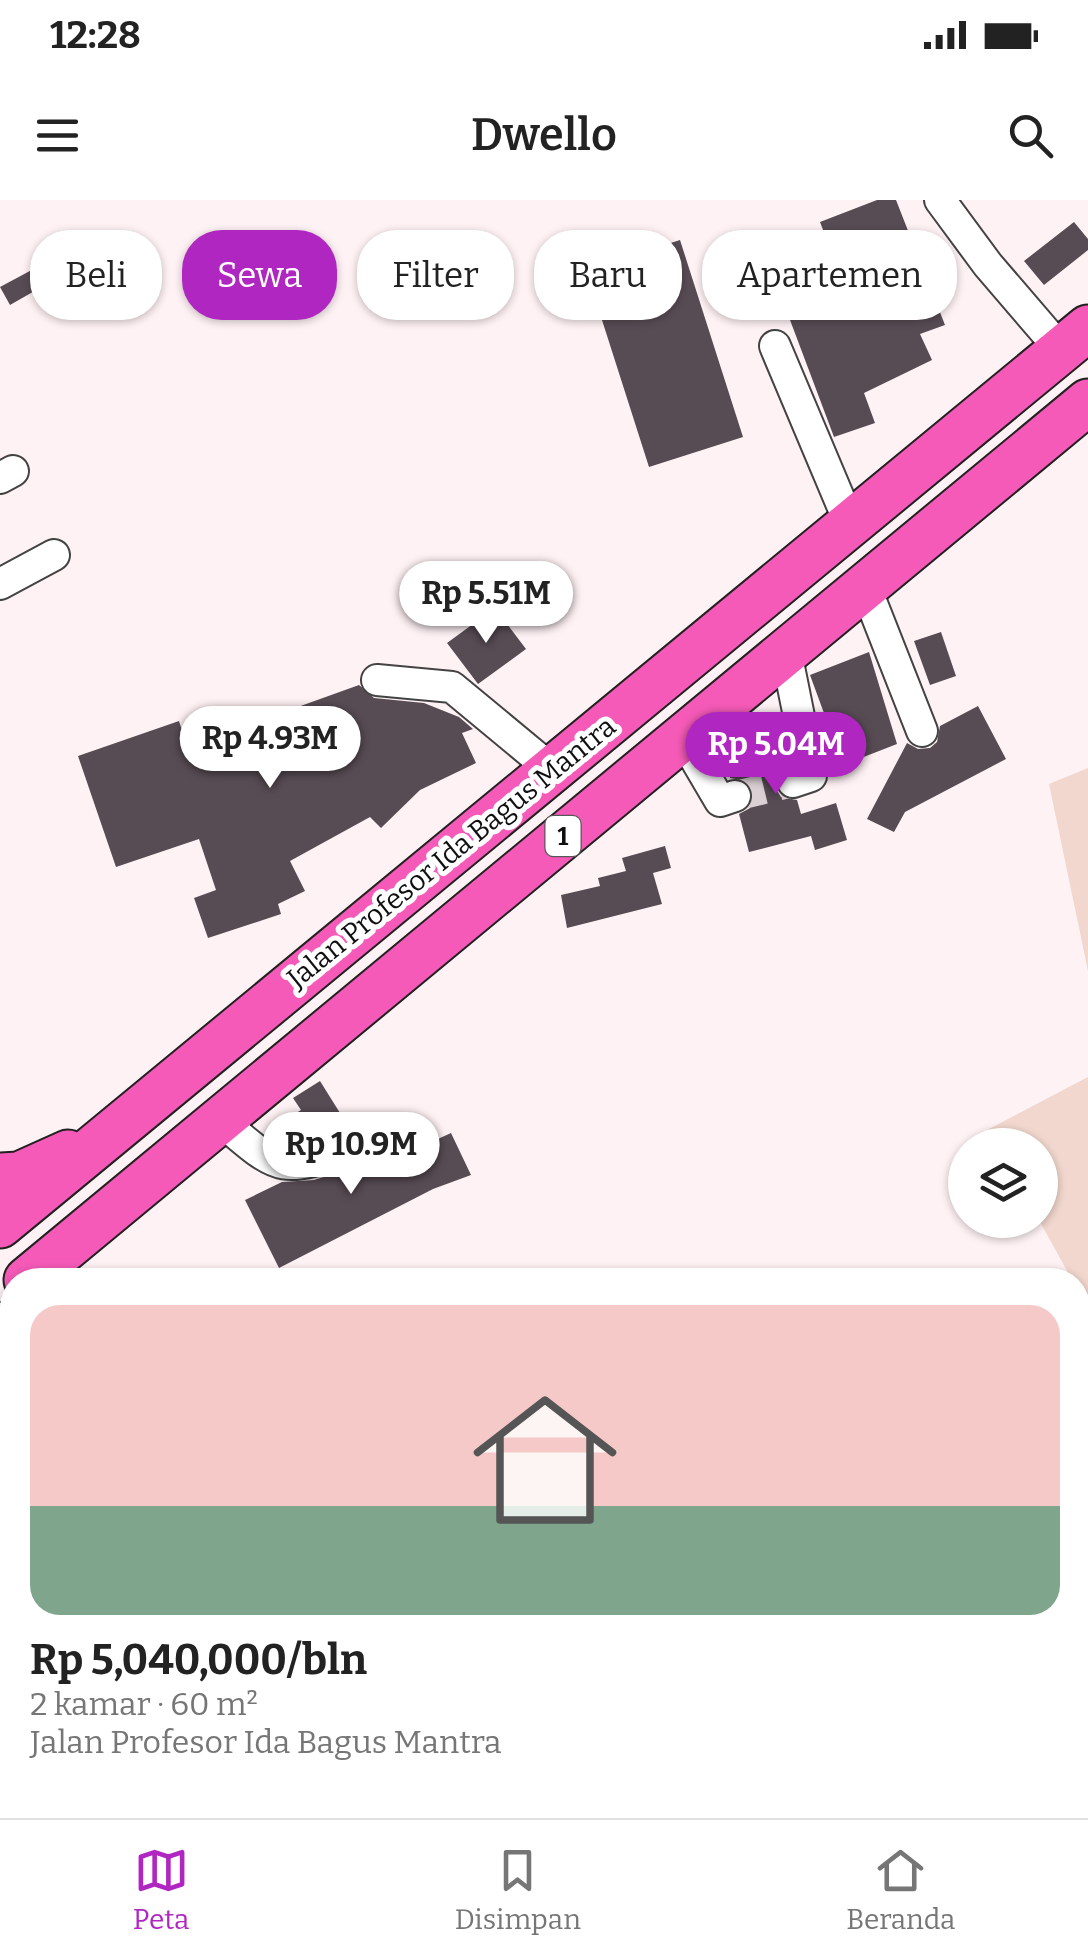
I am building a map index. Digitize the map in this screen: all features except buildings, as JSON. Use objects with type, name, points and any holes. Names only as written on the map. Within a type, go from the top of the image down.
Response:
[{"type":"highway","name":"Jalan Profesor Ida Bagus Mantra","points":[[0,1225],[1074,339]]},
{"type":"highway","name":"Jalan Profesor Ida Bagus Mantra","points":[[42,1268],[1088,402]]},
{"type":"highway","points":[[0,1176],[48,1164],[124,1121]]},
{"type":"highway","points":[[72,1268],[85,1232]]},
{"type":"street","points":[[940,200],[988,265],[1074,339]]},
{"type":"street","points":[[775,346],[850,524]]},
{"type":"street","points":[[0,584],[54,554]]},
{"type":"street","points":[[865,586],[922,731]]},
{"type":"street","points":[[786,652],[812,776],[793,782]]},
{"type":"street","points":[[377,680],[452,687],[551,770]]},
{"type":"street","points":[[682,738],[720,800],[735,796]]},
{"type":"street","points":[[220,1120],[269,1162],[282,1165],[312,1162],[356,1147]]},
{"type":"shaded area","points":[[1088,768],[1088,971],[1049,784]]},
{"type":"shaded area","points":[[1088,1077],[1088,1268],[1065,1268],[1049,1238],[1058,1238],[1058,1128],[991,1128]]},
{"type":"tunnel","points":[[735,796],[793,782]]}]
